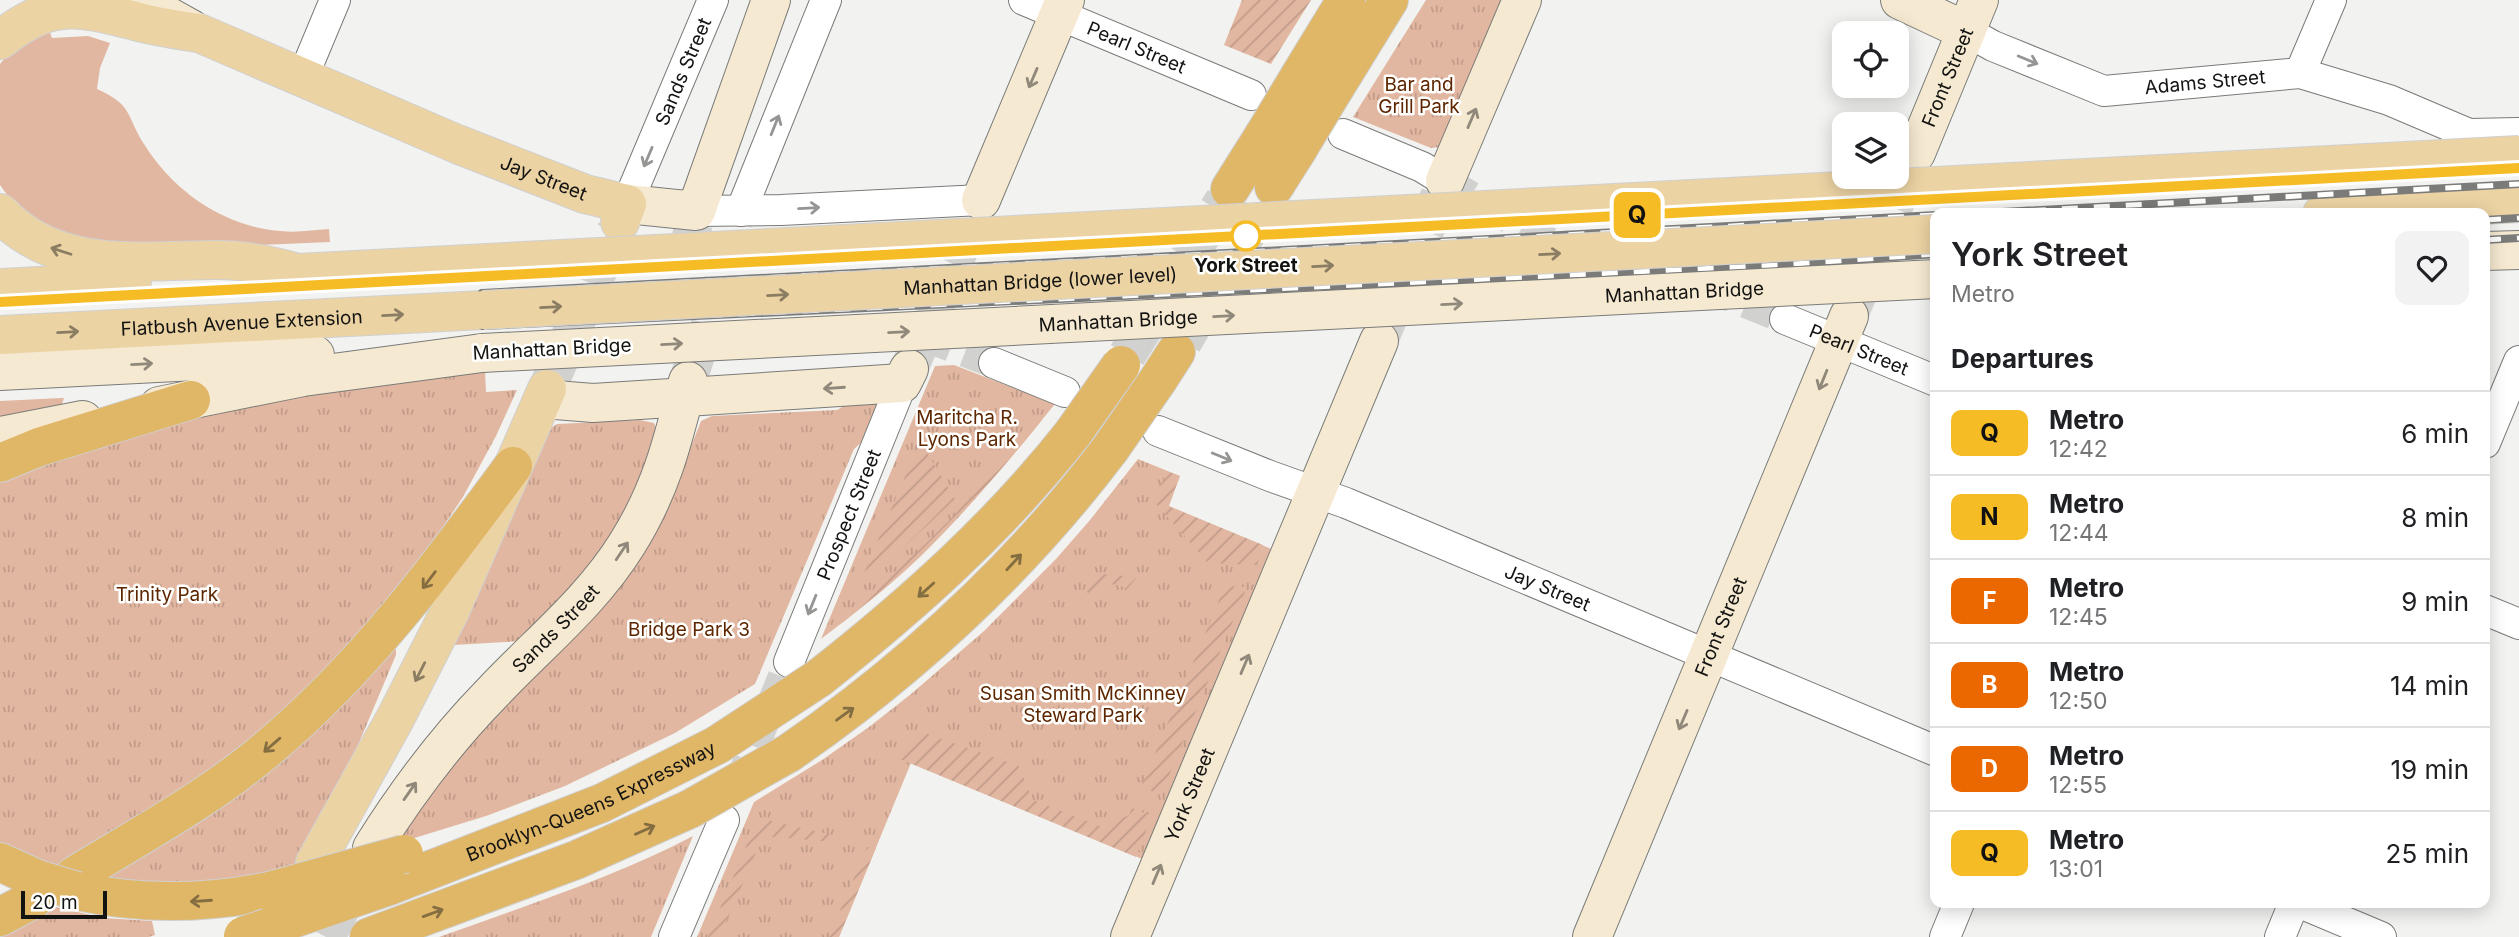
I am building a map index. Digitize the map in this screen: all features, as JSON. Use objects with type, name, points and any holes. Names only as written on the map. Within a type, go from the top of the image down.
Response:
[{"type":"highway","points":[[1316,84],[1346,0]]},
{"type":"highway","points":[[1230,189],[1281,142],[1316,84],[1389,0]]},
{"type":"highway","points":[[1274,187],[1281,142]]},
{"type":"highway","name":"Brooklyn-Queens Expressway","points":[[242,937],[388,863],[567,818],[615,797],[717,745],[804,670],[901,614],[971,549],[1021,496],[1073,433],[1124,360]]},
{"type":"highway","points":[[369,937],[707,814],[875,691],[963,614],[1013,565],[1053,520],[1111,448],[1167,366]]},
{"type":"highway","points":[[0,463],[39,447],[191,400]]},
{"type":"highway","points":[[0,917],[36,889],[76,883],[216,787],[304,717],[381,637],[423,588],[513,466]]},
{"type":"highway","points":[[0,862],[36,889]]},
{"type":"highway","points":[[76,883],[130,901],[237,898],[388,863]]},
{"type":"main road","name":"Jay Street","points":[[139,0],[199,33],[302,79],[584,194],[624,213],[696,211]]},
{"type":"main road","points":[[696,211],[771,0]]},
{"type":"main road","points":[[1445,181],[1522,0]]},
{"type":"main road","name":"Adams Street","points":[[1900,0],[1973,15]]},
{"type":"main road","points":[[0,40],[31,17],[52,9],[74,6],[108,12],[154,26],[199,33]]},
{"type":"main road","points":[[981,200],[1062,7]]},
{"type":"main road","name":"Front Street","points":[[1916,153],[1973,15]]},
{"type":"main road","points":[[0,288],[2519,155]]},
{"type":"main road","points":[[2429,208],[2519,203]]},
{"type":"main road","points":[[0,213],[36,242],[54,250],[96,260],[248,261],[298,273]]},
{"type":"main road","name":"Manhattan Bridge (lower level)","points":[[483,310],[1930,234]]},
{"type":"main road","points":[[2490,251],[2519,250]]},
{"type":"main road","name":"Manhattan Bridge","points":[[302,366],[482,354],[1930,279]]},
{"type":"main road","name":"Flatbush Avenue Extension","points":[[0,335],[483,310]]},
{"type":"main road","name":"Front Street","points":[[1592,937],[1844,329]]},
{"type":"main road","name":"York Street","points":[[1130,937],[1379,341]]},
{"type":"main road","points":[[0,436],[191,400],[302,366]]},
{"type":"main road","name":"Flatbush Avenue Extension","points":[[0,371],[302,366]]},
{"type":"main road","points":[[315,863],[430,652],[545,394],[593,403],[686,389],[906,376]]},
{"type":"main road","name":"Sands Street","points":[[388,863],[396,811],[453,734],[582,603],[628,544],[665,471],[686,389]]},
{"type":"street","points":[[302,79],[335,0]]},
{"type":"street","name":"Sands Street","points":[[624,213],[713,0]]},
{"type":"street","points":[[741,211],[826,0]]},
{"type":"street","name":"Pearl Street","points":[[1024,0],[1062,7],[1251,95]]},
{"type":"street","points":[[2300,73],[2331,0]]},
{"type":"street","name":"Adams Street","points":[[1973,15],[1993,46],[2104,91],[2300,73],[2389,100],[2469,134],[2519,133]]},
{"type":"street","points":[[1343,134],[1422,167],[1445,181]]},
{"type":"street","name":"Jay Street","points":[[696,211],[981,200]]},
{"type":"street","name":"Pearl Street","points":[[1785,319],[1844,329],[1930,378]]},
{"type":"street","points":[[2490,431],[2519,361]]},
{"type":"street","points":[[993,363],[1065,392]]},
{"type":"street","name":"Prospect Street","points":[[804,670],[906,376]]},
{"type":"street","name":"Jay Street","points":[[1158,431],[1346,503],[1930,749]]},
{"type":"street","points":[[2490,612],[2519,624]]},
{"type":"street","points":[[674,937],[707,814]]},
{"type":"street","points":[[1945,937],[1957,908]]},
{"type":"street","points":[[2280,937],[2292,908]]},
{"type":"street","points":[[2312,908],[2381,937]]},
{"type":"green space","points":[[1242,0],[1311,0],[1271,64],[1224,45]]},
{"type":"green space","name":"Bar and Grill Park","points":[[1426,0],[1506,0],[1439,147],[1431,148],[1353,117]]},
{"type":"green space","points":[[48,27],[52,38],[88,36],[110,43],[100,68],[97,89],[123,106],[156,161],[170,177],[202,204],[220,214],[260,228],[293,232],[329,229],[330,242],[125,251],[45,230],[10,199],[0,185],[0,64],[13,48]]},
{"type":"green space","name":"Maritcha R. Lyons Park","points":[[954,365],[1055,404],[938,539],[884,589],[821,639],[935,366]]},
{"type":"green space","name":"Trinity Park","points":[[485,372],[486,392],[517,390],[463,497],[420,561],[305,694],[188,788],[54,870],[0,844],[0,478],[212,410],[414,378]]},
{"type":"green space","points":[[64,398],[62,404],[0,419],[0,401]]},
{"type":"green space","name":"Bridge Park 3","points":[[880,402],[869,436],[854,449],[755,684],[675,733],[565,786],[486,816],[395,844],[412,815],[672,495],[701,421],[712,416],[837,410],[847,404]]},
{"type":"green space","points":[[1037,419],[1042,420],[948,527],[897,577],[842,623],[845,614],[950,520]]},
{"type":"green space","points":[[640,420],[654,423],[661,440],[605,550],[522,641],[454,645],[493,562],[546,431],[557,424]]},
{"type":"green space","points":[[920,441],[955,499],[856,592]]},
{"type":"green space","name":"Susan Smith McKinney Steward Park","points":[[1138,459],[1180,476],[1169,506],[1276,551],[1147,861],[911,763],[839,937],[697,937],[754,802],[869,727],[984,631],[1056,559]]},
{"type":"green space","points":[[1169,472],[1180,476],[1168,506],[1263,545],[1257,565],[1208,563],[1157,505],[1155,493]]},
{"type":"green space","points":[[1102,574],[1137,577],[1127,589],[1107,585],[1091,596],[1086,591]]},
{"type":"green space","points":[[1225,586],[1247,587],[1161,795],[1141,787]]},
{"type":"green space","points":[[393,648],[396,655],[353,757],[300,867],[195,887],[94,881]]},
{"type":"green space","points":[[925,733],[1019,766],[1033,800],[1102,827],[1129,815],[1132,808],[1152,816],[1136,857],[895,757]]},
{"type":"green space","points":[[758,818],[837,836],[833,842],[763,836],[720,937],[708,937]]},
{"type":"green space","points":[[693,836],[651,937],[439,937],[600,878]]},
{"type":"green space","points":[[867,847],[876,848],[839,937],[829,937]]},
{"type":"green space","points":[[52,906],[104,918],[152,921],[155,935],[0,937]]},
{"type":"tunnel","points":[[1850,313],[1914,158]]},
{"type":"tunnel","points":[[1445,181],[1551,243],[1575,247]]},
{"type":"tunnel","points":[[1381,336],[1444,185]]},
{"type":"tunnel","points":[[1183,342],[1268,198]]},
{"type":"tunnel","points":[[1127,355],[1224,200]]},
{"type":"tunnel","points":[[909,369],[977,208]]},
{"type":"tunnel","points":[[690,374],[697,352],[687,258],[696,211]]},
{"type":"tunnel","points":[[697,352],[741,211]]},
{"type":"tunnel","points":[[547,389],[616,230]]},
{"type":"tunnel","points":[[1620,255],[1635,258],[1785,319]]},
{"type":"tunnel","points":[[923,336],[994,363]]},
{"type":"tunnel","points":[[737,788],[789,662]]},
{"type":"tunnel","points":[[326,937],[356,880]]},
{"type":"railway","points":[[481,276],[2519,168]]},
{"type":"railway","points":[[2077,208],[2519,184]]},
{"type":"railway","points":[[482,293],[1930,215]]},
{"type":"railway","points":[[2490,220],[2519,218]]},
{"type":"railway","points":[[2490,240],[2519,238]]},
{"type":"railway","points":[[483,326],[1781,265],[1930,254]]},
{"type":"railway","points":[[483,341],[1930,268]]},
{"type":"metro line","name":"Q","points":[[0,302],[2519,168]]},
{"type":"place","name":"York Street","points":[[1246,236]]}]
